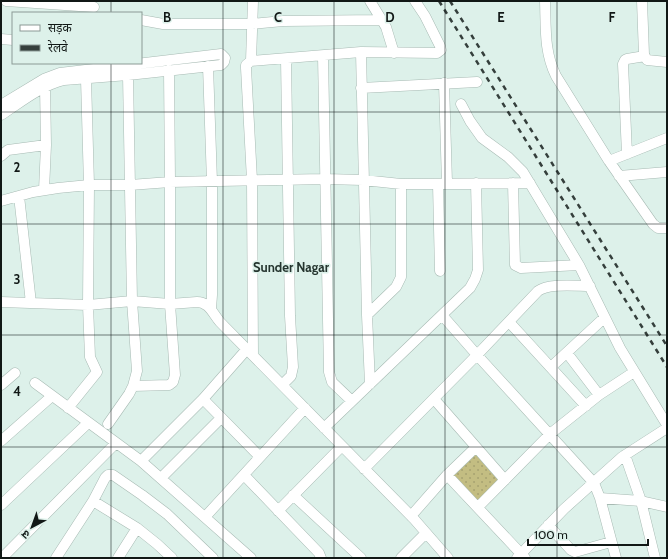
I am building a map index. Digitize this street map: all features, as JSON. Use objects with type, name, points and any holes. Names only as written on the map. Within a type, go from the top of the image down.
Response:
[{"type":"street","points":[[6,1],[94,7]]},
{"type":"street","points":[[251,61],[253,1]]},
{"type":"street","points":[[370,1],[386,27],[394,53]]},
{"type":"street","points":[[141,461],[250,352],[252,180],[246,65],[251,61],[361,52],[437,53],[440,50],[425,16],[415,1]]},
{"type":"street","points":[[545,1],[546,47],[550,64],[609,161],[653,224],[658,228],[667,228]]},
{"type":"street","points":[[642,1],[643,51],[645,56],[647,60],[667,62]]},
{"type":"street","points":[[142,20],[163,24],[252,24],[382,20]]},
{"type":"street","points":[[1,39],[12,40]]},
{"type":"street","points":[[361,52],[363,180],[370,384]]},
{"type":"street","points":[[1,115],[44,86],[64,80],[221,65],[225,61],[224,56],[221,54],[142,63]]},
{"type":"street","points":[[323,56],[329,372],[332,382],[352,401]]},
{"type":"street","points":[[627,154],[623,64],[624,60],[626,59],[645,56]]},
{"type":"street","points":[[283,384],[291,376],[293,367],[290,316],[286,59]]},
{"type":"street","points":[[1,105],[44,79],[60,73],[136,64]]},
{"type":"street","points":[[208,66],[212,182],[211,309]]},
{"type":"street","points":[[133,386],[169,385],[174,380],[170,304],[169,70]]},
{"type":"street","points":[[108,424],[129,394],[137,371],[132,301],[128,75]]},
{"type":"street","points":[[68,408],[96,372],[90,357],[88,305],[89,185],[86,79]]},
{"type":"street","points":[[361,88],[477,82]]},
{"type":"street","points":[[440,271],[444,83]]},
{"type":"street","points":[[44,86],[46,145],[44,190]]},
{"type":"street","points":[[461,104],[479,134],[518,166],[530,183],[579,265],[604,318],[634,372],[667,425]]},
{"type":"street","points":[[609,161],[667,138]]},
{"type":"street","points":[[1,156],[8,150],[46,145]]},
{"type":"street","points":[[620,176],[667,172]]},
{"type":"street","points":[[1,201],[44,190],[89,185],[130,185],[170,182],[363,180],[401,184],[530,183]]},
{"type":"street","points":[[324,428],[470,288],[477,274],[476,183]]},
{"type":"street","points":[[513,183],[516,265],[521,268],[579,265]]},
{"type":"street","points":[[367,315],[396,287],[401,277],[401,184]]},
{"type":"street","points":[[19,196],[31,303]]},
{"type":"street","points":[[364,469],[540,289],[555,286],[590,286]]},
{"type":"street","points":[[1,302],[88,305],[132,301],[170,304],[201,302],[211,309],[220,322],[283,384],[411,516],[448,558]]},
{"type":"street","points":[[442,315],[594,482],[600,498],[616,558]]},
{"type":"street","points":[[551,367],[604,318]]},
{"type":"street","points":[[509,322],[586,406]]},
{"type":"street","points":[[567,353],[599,395]]},
{"type":"street","points":[[478,508],[550,434],[599,395],[634,372]]},
{"type":"street","points":[[1,385],[15,373]]},
{"type":"street","points":[[35,383],[141,461],[251,558]]},
{"type":"street","points":[[1,442],[52,396]]},
{"type":"street","points":[[203,399],[260,457]]},
{"type":"street","points":[[434,399],[475,448],[505,480]]},
{"type":"street","points":[[205,517],[305,408]]},
{"type":"street","points":[[161,478],[221,418]]},
{"type":"street","points":[[1,505],[88,423]]},
{"type":"street","points":[[447,475],[521,557],[548,525],[594,482],[625,455],[667,428]]},
{"type":"street","points":[[2,558],[116,443]]},
{"type":"street","points":[[278,511],[342,446]]},
{"type":"street","points":[[411,516],[447,475],[475,448]]},
{"type":"street","points":[[625,455],[641,501],[655,558]]},
{"type":"street","points":[[56,558],[108,475],[116,477],[167,514],[213,558]]},
{"type":"street","points":[[244,475],[319,553],[321,558]]},
{"type":"street","points":[[293,495],[361,558]]},
{"type":"street","points":[[600,498],[641,501],[667,507]]},
{"type":"street","points":[[92,501],[137,528],[172,558]]},
{"type":"street","points":[[548,525],[571,550],[575,552],[612,542]]},
{"type":"street","points":[[118,558],[137,528]]},
{"type":"street","points":[[401,558],[426,533]]},
{"type":"shaded area","points":[[474,451],[501,480],[476,503],[450,475]]},
{"type":"railway","points":[[439,1],[667,367]]},
{"type":"railway","points":[[450,1],[667,346]]},
{"type":"district","name":"Sunder Nagar","points":[[291,267]]}]
